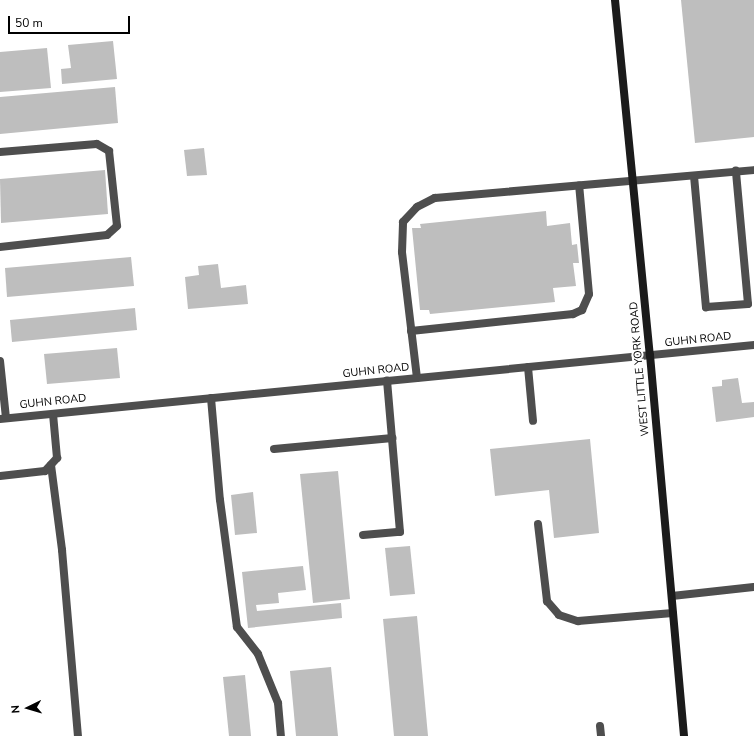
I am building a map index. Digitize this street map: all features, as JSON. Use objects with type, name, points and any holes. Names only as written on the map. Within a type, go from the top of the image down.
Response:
[{"type":"main road","name":"WEST LITTLE YORK ROAD","points":[[615,0],[650,355],[684,736]]},
{"type":"street","points":[[0,152],[97,144],[109,151],[117,226],[107,235],[0,247]]},
{"type":"street","points":[[417,378],[402,244],[403,222],[417,207],[435,198],[754,170]]},
{"type":"street","points":[[694,176],[706,307],[748,304],[736,171]]},
{"type":"street","points":[[411,331],[573,314],[582,310],[589,294],[579,185]]},
{"type":"street","name":"GUHN ROAD","points":[[3,418],[754,345]]},
{"type":"street","points":[[0,361],[3,418]]},
{"type":"street","points":[[528,367],[533,422]]},
{"type":"street","points":[[363,535],[400,532],[387,381]]},
{"type":"street","points":[[211,398],[220,500],[237,627],[258,654],[278,703],[281,736]]},
{"type":"street","points":[[0,476],[45,471],[51,465],[57,458],[54,414]]},
{"type":"street","points":[[274,449],[392,438]]},
{"type":"street","points":[[51,465],[62,550],[78,736]]},
{"type":"street","points":[[538,524],[548,602],[559,615],[578,621],[673,613]]},
{"type":"street","points":[[672,596],[754,587]]},
{"type":"street","points":[[600,726],[601,736]]},
{"type":"building","points":[[681,0],[754,0],[754,137],[695,143]]},
{"type":"building","points":[[113,41],[117,79],[62,84],[61,69],[71,68],[68,45]]},
{"type":"building","points":[[47,48],[51,88],[0,92],[0,52]]},
{"type":"building","points":[[115,87],[118,123],[0,134],[0,97]]},
{"type":"building","points":[[204,148],[207,175],[187,176],[184,150]]},
{"type":"building","points":[[105,170],[108,214],[1,223],[0,179]]},
{"type":"building","points":[[546,211],[547,226],[570,223],[572,245],[577,244],[579,263],[573,263],[576,286],[553,288],[555,302],[430,314],[429,310],[420,310],[412,228],[421,228],[420,224]]},
{"type":"building","points":[[131,257],[134,286],[7,297],[5,268]]},
{"type":"building","points":[[218,264],[221,288],[246,285],[248,304],[188,309],[185,277],[199,275],[198,266]]},
{"type":"building","points":[[135,308],[137,330],[12,342],[10,320]]},
{"type":"building","points":[[117,348],[120,378],[47,384],[44,354]]},
{"type":"building","points":[[738,378],[742,403],[754,402],[754,417],[716,422],[712,387],[722,386],[722,380]]},
{"type":"building","points":[[590,439],[599,533],[554,538],[549,490],[495,496],[490,449]]},
{"type":"building","points":[[338,471],[350,599],[313,603],[300,474]]},
{"type":"building","points":[[253,492],[257,533],[235,535],[231,495]]},
{"type":"building","points":[[410,546],[415,594],[390,596],[385,548]]},
{"type":"building","points":[[303,566],[306,590],[278,593],[279,603],[256,605],[257,611],[341,603],[342,618],[248,628],[242,572]]},
{"type":"building","points":[[417,616],[428,736],[394,736],[383,619]]},
{"type":"building","points":[[331,667],[338,736],[296,736],[290,671]]},
{"type":"building","points":[[245,675],[251,736],[229,736],[223,677]]}]
